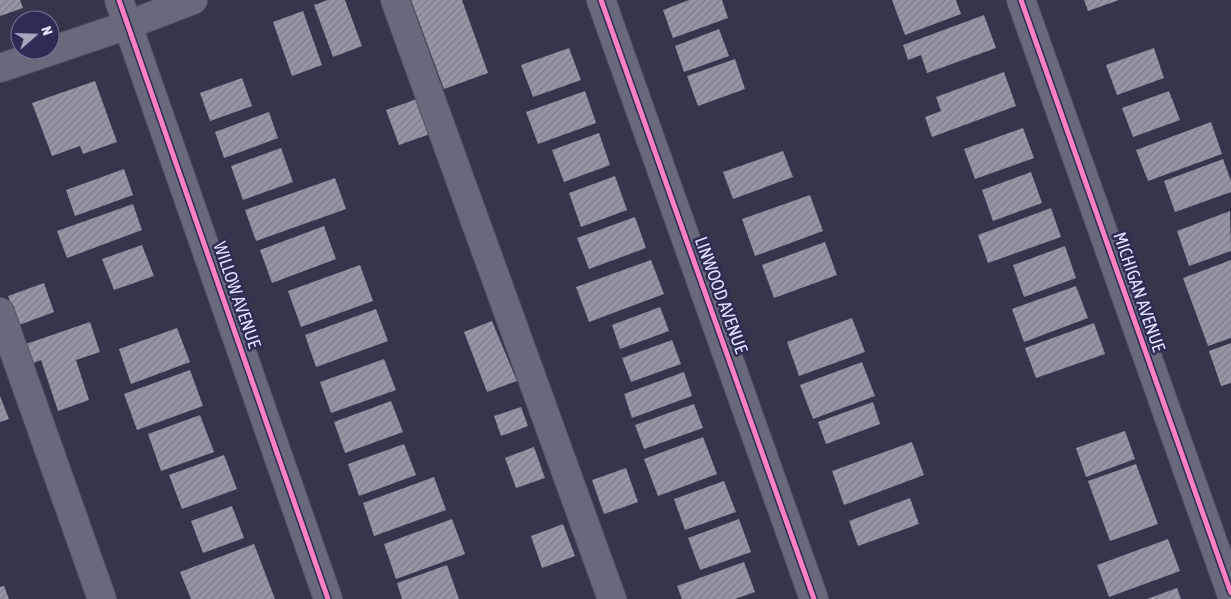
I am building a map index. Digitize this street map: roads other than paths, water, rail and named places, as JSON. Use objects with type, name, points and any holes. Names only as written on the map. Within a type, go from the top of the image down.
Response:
[{"type":"street","points":[[0,68],[123,12],[193,0]]},
{"type":"street","points":[[395,0],[612,599]]},
{"type":"street","name":"LINWOOD AVENUE","points":[[601,0],[814,599]]},
{"type":"street","name":"MICHIGAN AVENUE","points":[[1021,0],[1231,593]]},
{"type":"street","name":"WILLOW AVENUE","points":[[123,12],[328,599]]},
{"type":"street","points":[[0,312],[102,599]]}]
